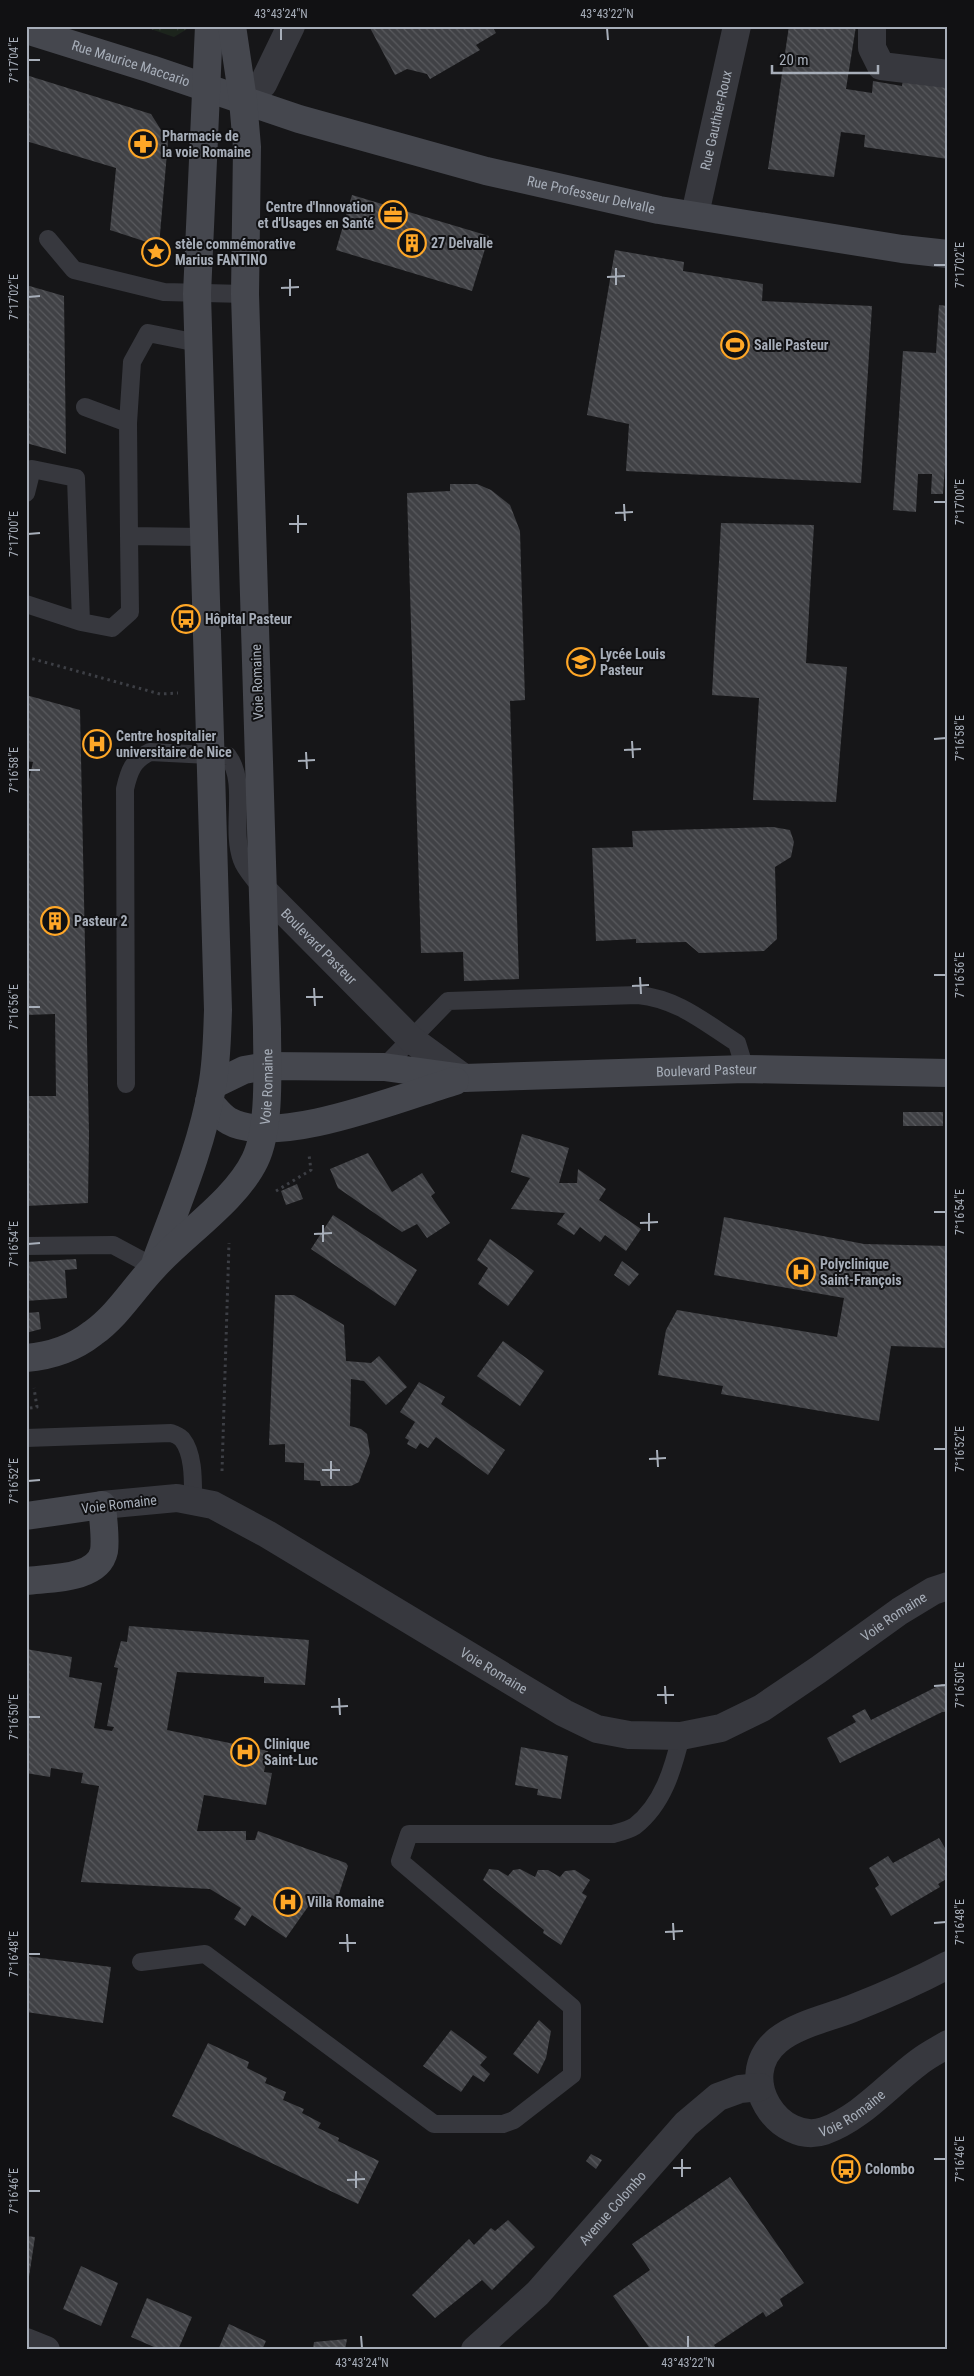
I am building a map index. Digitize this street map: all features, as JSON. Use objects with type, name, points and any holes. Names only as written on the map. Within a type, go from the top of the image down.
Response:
[{"type":"main road","name":"Voie Romaine","points":[[154,1267],[194,1158],[211,1094],[218,1010],[202,537],[197,294],[209,26]]},
{"type":"main road","name":"Voie Romaine","points":[[30,1371],[61,1351],[93,1334],[130,1297],[154,1267],[208,1217],[248,1173],[256,1159],[262,1129],[267,1066],[264,891],[245,294],[247,147],[243,100],[232,26]]},
{"type":"main road","name":"Rue Maurice Maccario","points":[[26,30],[243,100]]},
{"type":"main road","name":"Rue Professeur Delvalle","points":[[243,100],[299,119],[486,171],[617,202],[902,249],[948,254]]},
{"type":"main road","name":"Boulevard Pasteur","points":[[464,1078],[344,1116],[305,1124],[262,1129],[244,1127],[228,1121],[211,1094],[244,1070],[267,1066],[384,1067],[464,1078],[745,1069],[948,1073]]},
{"type":"main road","name":"Voie Romaine","points":[[26,1516],[102,1505]]},
{"type":"main road","points":[[26,1581],[80,1574],[94,1567],[104,1550],[102,1505]]},
{"type":"street","points":[[243,100],[263,84],[291,26]]},
{"type":"street","name":"Rue Gauthier-Roux","points":[[695,214],[737,26]]},
{"type":"street","points":[[872,26],[872,48],[881,66],[948,74]]},
{"type":"street","name":"Boulevard Pasteur","points":[[264,891],[412,1040],[464,1078]]},
{"type":"street","name":"Voie Romaine","points":[[102,1505],[156,1499],[192,1499],[213,1505],[267,1534],[581,1721],[597,1729],[629,1735],[681,1736],[721,1728],[762,1708],[900,1610],[933,1591],[948,1586]]},
{"type":"street","points":[[760,2087],[758,2070],[764,2055],[778,2040],[797,2029],[889,1994],[948,1965]]},
{"type":"street","name":"Voie Romaine","points":[[760,2087],[769,2110],[785,2123],[802,2132],[822,2132],[845,2121],[919,2062],[948,2044]]},
{"type":"street","name":"Avenue Colombo","points":[[475,2350],[538,2293],[686,2124],[718,2097],[740,2089],[760,2087]]},
{"type":"street","points":[[26,2342],[46,2350]]},
{"type":"lane","points":[[48,238],[74,270],[164,292],[245,294]]},
{"type":"lane","points":[[26,604],[81,622],[112,628],[130,612],[128,423],[132,362],[148,333],[198,343]]},
{"type":"lane","points":[[85,407],[128,423]]},
{"type":"lane","points":[[26,493],[32,469],[76,478],[81,622]]},
{"type":"lane","points":[[129,536],[202,537]]},
{"type":"lane","points":[[126,1084],[125,789],[130,768],[140,756],[150,752],[228,756],[235,766],[237,838],[242,861],[264,891]]},
{"type":"lane","points":[[384,1067],[448,1001],[638,995],[658,997],[671,1001],[737,1043],[745,1069]]},
{"type":"lane","points":[[26,1246],[113,1245],[154,1267]]},
{"type":"lane","points":[[26,1438],[171,1433],[182,1439],[188,1455],[192,1472],[192,1499]]},
{"type":"lane","points":[[140,1962],[205,1954],[434,2124],[503,2124],[514,2120],[572,2075],[572,2007],[400,1861],[409,1834],[613,1834],[634,1827],[652,1809],[672,1772],[681,1736]]},
{"type":"path","points":[[26,657],[160,694],[208,692]]},
{"type":"path","points":[[222,1457],[229,1249]]},
{"type":"path","points":[[26,1409],[37,1407],[30,1371]]},
{"type":"green space","points":[[142,26],[192,26],[174,37]]},
{"type":"building","points":[[369,26],[492,26],[496,33],[476,45],[480,50],[430,79],[427,74],[407,69],[395,75]]},
{"type":"building","points":[[789,26],[856,26],[846,89],[872,93],[873,81],[902,86],[903,80],[948,86],[948,159],[864,147],[865,135],[841,132],[834,177],[768,169]]},
{"type":"building","points":[[26,75],[151,114],[168,141],[159,246],[110,230],[116,168],[26,141]]},
{"type":"building","name":"27 Delvalle","points":[[352,195],[489,236],[472,291],[336,250]]},
{"type":"building","name":"Salle Pasteur","points":[[615,250],[684,262],[683,271],[763,284],[762,301],[872,306],[861,483],[626,471],[629,424],[587,415]]},
{"type":"building","points":[[26,285],[64,296],[66,454],[26,443]]},
{"type":"building","points":[[939,305],[948,306],[948,423],[943,494],[931,494],[932,474],[918,474],[916,512],[893,510],[903,351],[936,353]]},
{"type":"building","points":[[450,484],[477,484],[491,490],[510,505],[520,531],[525,700],[510,701],[519,979],[464,981],[463,952],[421,953],[407,493],[450,491]]},
{"type":"building","points":[[721,523],[814,525],[806,663],[847,667],[836,802],[753,800],[759,698],[712,695]]},
{"type":"building","name":"Pasteur 2","points":[[26,695],[80,710],[89,1134],[88,1203],[26,1206],[26,1096],[56,1096],[55,1014],[26,1015],[26,792],[33,762],[26,761]]},
{"type":"building","points":[[773,827],[790,830],[794,842],[791,857],[775,867],[777,939],[764,951],[699,953],[686,942],[636,943],[636,939],[596,941],[592,848],[633,847],[632,831]]},
{"type":"building","points":[[903,1112],[943,1112],[943,1126],[903,1126]]},
{"type":"building","points":[[522,1134],[569,1148],[559,1183],[577,1183],[578,1169],[606,1189],[599,1200],[641,1229],[626,1251],[605,1235],[600,1242],[580,1227],[574,1235],[557,1224],[565,1213],[511,1209],[530,1178],[511,1172]]},
{"type":"building","points":[[368,1153],[392,1192],[422,1173],[435,1193],[431,1196],[450,1223],[427,1238],[417,1224],[402,1232],[338,1188],[330,1169]]},
{"type":"building","points":[[297,1184],[303,1199],[286,1205],[281,1191]]},
{"type":"building","points":[[333,1215],[417,1270],[395,1306],[311,1249]]},
{"type":"building","points":[[724,1217],[864,1244],[948,1246],[948,1348],[891,1346],[879,1421],[721,1394],[723,1386],[658,1375],[666,1330],[677,1310],[837,1337],[844,1298],[714,1275]]},
{"type":"building","points":[[490,1239],[534,1271],[508,1306],[478,1284],[488,1268],[477,1260]]},
{"type":"building","points":[[76,1259],[77,1269],[65,1270],[67,1298],[26,1301],[26,1262]]},
{"type":"building","points":[[622,1261],[639,1274],[629,1286],[614,1275]]},
{"type":"building","points":[[275,1295],[294,1295],[344,1325],[346,1361],[371,1363],[379,1356],[407,1387],[386,1405],[364,1381],[351,1379],[350,1426],[361,1429],[367,1434],[370,1453],[359,1482],[351,1486],[321,1486],[320,1481],[304,1480],[304,1463],[285,1462],[285,1444],[269,1445]]},
{"type":"building","points":[[39,1312],[41,1329],[26,1333],[26,1313]]},
{"type":"building","points":[[503,1341],[544,1371],[520,1406],[477,1376]]},
{"type":"building","points":[[419,1382],[445,1397],[441,1404],[505,1450],[488,1475],[436,1437],[428,1448],[420,1443],[416,1449],[407,1444],[409,1440],[405,1438],[415,1422],[400,1412]]},
{"type":"building","points":[[129,1626],[309,1640],[305,1685],[264,1683],[264,1677],[177,1672],[167,1730],[268,1751],[264,1772],[272,1773],[266,1805],[204,1795],[197,1831],[246,1831],[246,1840],[255,1840],[258,1831],[346,1863],[348,1866],[337,1900],[317,1894],[286,1938],[252,1915],[245,1926],[234,1919],[241,1908],[210,1889],[81,1882],[99,1786],[81,1783],[83,1773],[51,1768],[50,1777],[26,1773],[26,1649],[72,1657],[69,1677],[102,1683],[94,1728],[112,1731],[114,1727],[107,1726],[118,1668],[114,1667],[121,1641],[127,1642]]},
{"type":"building","points":[[942,1684],[948,1686],[948,1712],[942,1712],[840,1763],[827,1738],[856,1722],[852,1716],[865,1709],[871,1720]]},
{"type":"building","points":[[521,1747],[568,1756],[561,1799],[537,1795],[538,1789],[515,1785]]},
{"type":"building","points":[[939,1838],[948,1853],[948,1878],[938,1884],[940,1887],[891,1916],[875,1888],[879,1885],[869,1868],[888,1856],[893,1863]]},
{"type":"building","points":[[489,1869],[498,1870],[508,1876],[513,1870],[520,1869],[535,1877],[538,1870],[548,1870],[560,1877],[565,1871],[575,1870],[590,1880],[582,1893],[587,1896],[561,1945],[543,1933],[544,1930],[483,1880]]},
{"type":"building","points":[[26,1956],[111,1967],[103,2023],[26,2012]]},
{"type":"building","points":[[539,2020],[551,2031],[546,2058],[538,2074],[513,2054]]},
{"type":"building","points":[[451,2030],[487,2057],[480,2065],[490,2074],[484,2082],[473,2075],[461,2092],[423,2066]]},
{"type":"building","points":[[208,2043],[249,2062],[247,2068],[267,2078],[265,2083],[286,2092],[283,2100],[304,2109],[302,2113],[321,2123],[318,2128],[339,2138],[338,2141],[379,2161],[358,2204],[172,2116]]},
{"type":"building","points":[[591,2154],[602,2160],[596,2169],[586,2161]]},
{"type":"building","points":[[730,2177],[804,2283],[780,2299],[783,2306],[766,2317],[763,2312],[714,2345],[717,2350],[651,2350],[613,2296],[650,2270],[632,2244]]},
{"type":"building","points":[[508,2220],[535,2247],[492,2290],[482,2280],[435,2318],[412,2295],[469,2239],[474,2245],[491,2228],[495,2231]]},
{"type":"building","points":[[26,2236],[35,2237],[27,2290],[26,2290]]},
{"type":"building","points":[[81,2266],[118,2283],[101,2326],[63,2309]]},
{"type":"building","points":[[147,2298],[192,2317],[178,2350],[161,2350],[131,2337]]},
{"type":"building","points":[[229,2324],[266,2341],[262,2350],[218,2350]]},
{"type":"building","points":[[347,2339],[345,2350],[313,2350],[314,2342]]},
{"type":"place","name":"Pharmacie de la voie Romaine","points":[[143,144]]},
{"type":"place","name":"Centre d'Innovation et d'Usages en Santé","points":[[393,215]]},
{"type":"place","name":"27 Delvalle","points":[[412,243]]},
{"type":"place","name":"stèle commémorative Marius FANTINO","points":[[156,252]]},
{"type":"place","name":"Salle Pasteur","points":[[735,345]]},
{"type":"place","name":"Hôpital Pasteur","points":[[186,619]]},
{"type":"place","name":"Lycée Louis Pasteur","points":[[581,662]]},
{"type":"place","name":"Centre hospitalier universitaire de Nice","points":[[97,744]]},
{"type":"place","name":"Pasteur 2","points":[[55,921]]},
{"type":"place","name":"Polyclinique Saint-François","points":[[801,1272]]},
{"type":"place","name":"Clinique Saint-Luc","points":[[245,1752]]},
{"type":"place","name":"Villa Romaine","points":[[288,1902]]},
{"type":"place","name":"Colombo","points":[[846,2169]]}]
